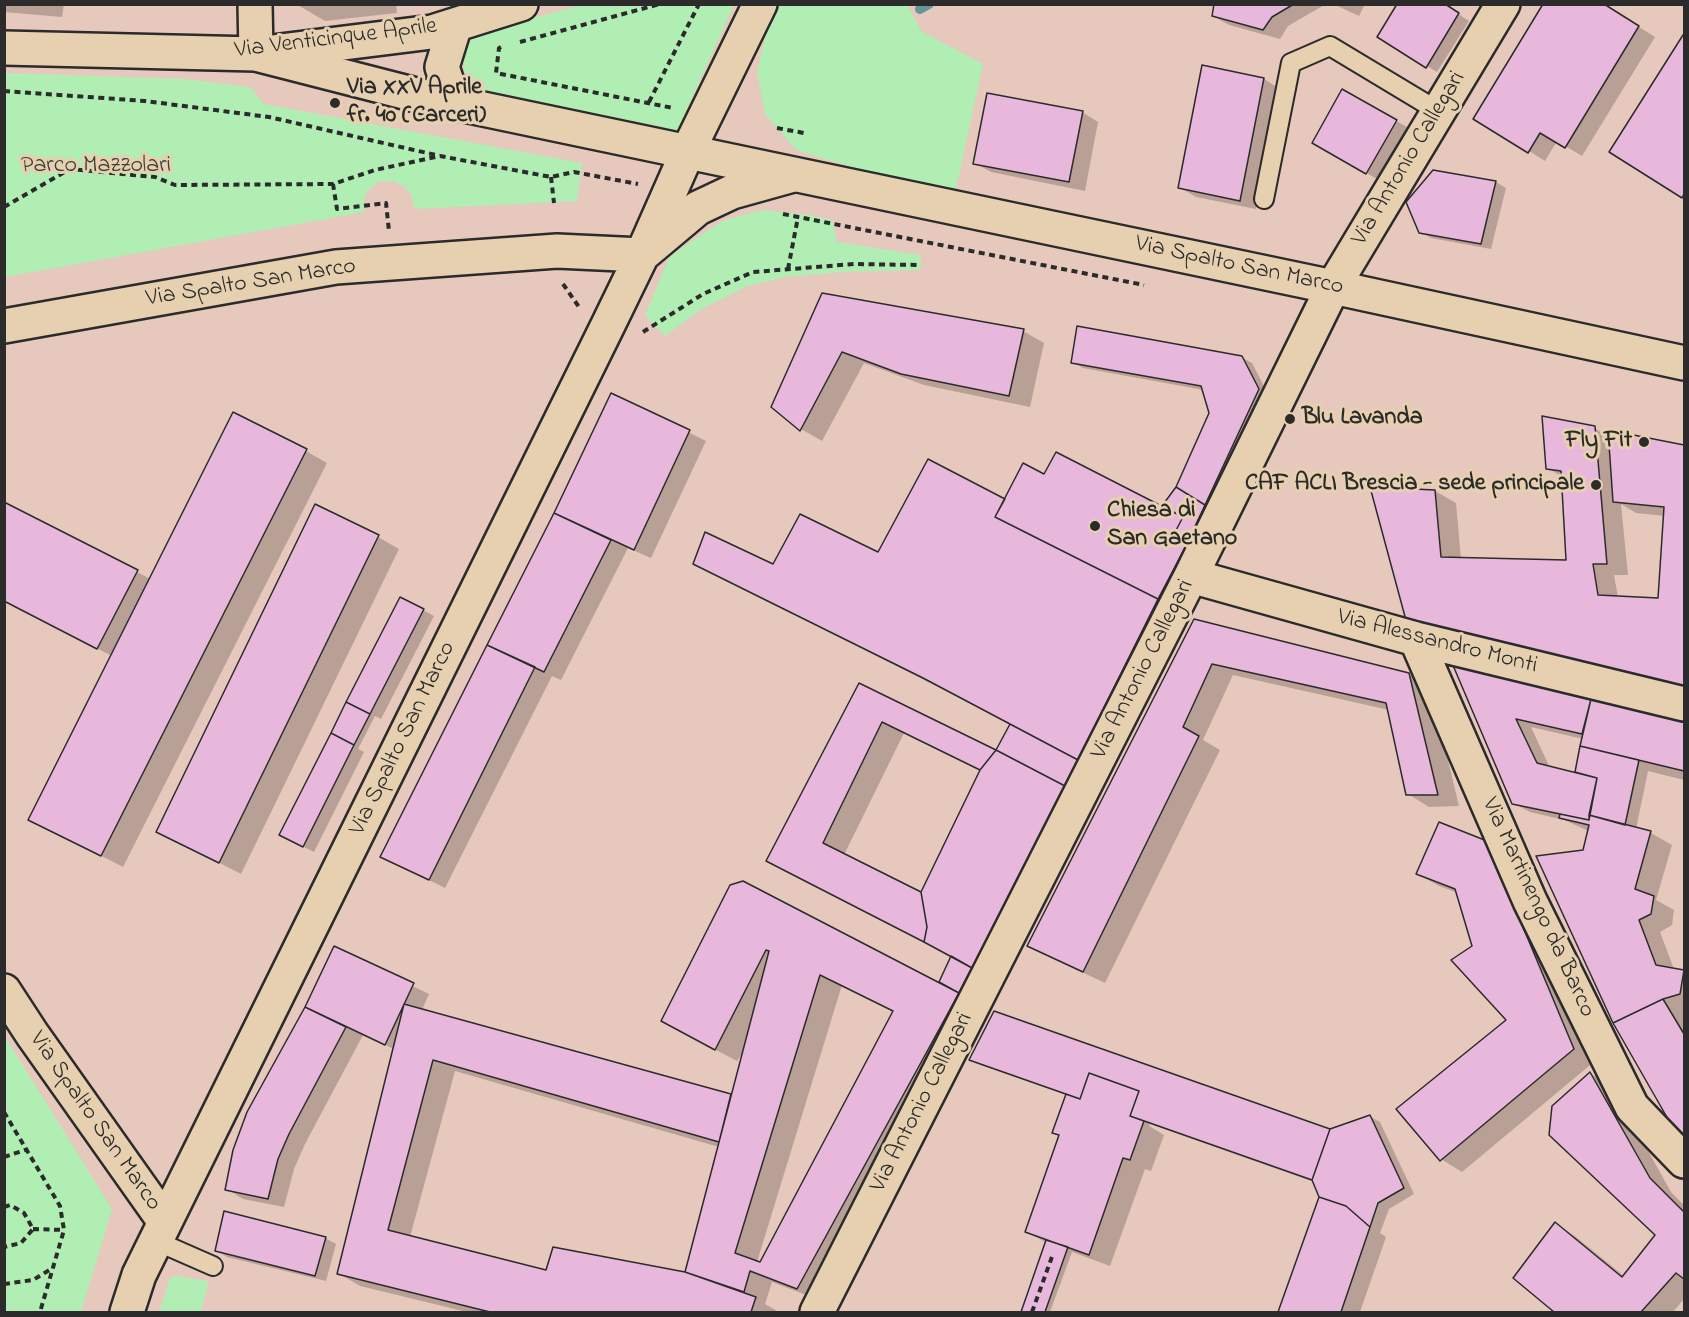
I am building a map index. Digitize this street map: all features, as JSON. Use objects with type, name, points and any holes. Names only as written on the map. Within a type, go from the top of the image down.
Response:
[{"type":"street","points":[[255,4],[256,54]]},
{"type":"street","name":"Via Venticinque Aprile","points":[[4,48],[256,54],[432,32],[521,4]]},
{"type":"street","name":"Via Spalto San Marco","points":[[127,1312],[139,1275],[642,255],[688,151],[760,4]]},
{"type":"street","name":"Via Antonio Callegari","points":[[817,1312],[1191,576],[1333,287],[1503,4]]},
{"type":"street","points":[[454,25],[442,67],[454,103]]},
{"type":"street","name":"Via Spalto San Marco","points":[[256,54],[416,95],[1684,363]]},
{"type":"street","name":"Via Spalto San Marco","points":[[4,326],[336,267],[557,250],[642,255],[698,208],[732,192],[793,175]]},
{"type":"street","name":"Via Alessandro Monti","points":[[1191,576],[1416,639],[1684,704]]},
{"type":"street","name":"Via Martinengo da Barco","points":[[1416,639],[1530,901],[1632,1107],[1684,1161]]},
{"type":"street","name":"Via Spalto San Marco","points":[[4,991],[160,1232]]},
{"type":"lane","points":[[1264,200],[1291,63],[1330,46],[1438,111]]},
{"type":"lane","points":[[160,1232],[213,1266]]},
{"type":"path","points":[[660,4],[499,48],[496,73],[677,109]]},
{"type":"path","points":[[649,102],[699,4]]},
{"type":"path","points":[[4,91],[145,101],[269,117],[440,156],[551,177],[574,172],[671,191]]},
{"type":"path","points":[[777,128],[804,133]]},
{"type":"path","points":[[4,207],[70,169],[155,177],[175,185],[333,184],[375,170],[440,156]]},
{"type":"path","points":[[551,177],[554,203]]},
{"type":"path","points":[[333,184],[337,209],[386,203],[389,231]]},
{"type":"path","points":[[777,213],[1152,286]]},
{"type":"path","points":[[788,269],[798,217]]},
{"type":"path","points":[[635,337],[676,309],[753,272],[854,264],[920,265]]},
{"type":"path","points":[[559,278],[582,313]]},
{"type":"path","points":[[4,1112],[60,1206],[64,1230],[40,1312]]},
{"type":"path","points":[[4,1157],[28,1149]]},
{"type":"path","points":[[4,1207],[10,1205],[24,1213],[33,1229]]},
{"type":"path","points":[[33,1229],[64,1230]]},
{"type":"path","points":[[4,1247],[21,1243],[33,1229]]},
{"type":"path","points":[[1032,1312],[1053,1254]]},
{"type":"path","points":[[4,1284],[33,1280],[52,1268]]},
{"type":"green space","points":[[582,5],[734,5],[676,133],[468,91],[462,56],[475,33]]},
{"type":"green space","points":[[778,5],[907,5],[922,32],[983,64],[956,189],[869,172],[796,150],[765,114],[757,73],[769,19]]},
{"type":"green space","name":"Parco Mazzolari","points":[[5,73],[185,79],[250,87],[264,104],[582,163],[577,201],[415,209],[411,195],[404,186],[391,181],[377,182],[364,198],[364,212],[5,277]]},
{"type":"green space","points":[[762,210],[832,220],[837,242],[921,255],[920,270],[842,272],[785,277],[747,286],[700,310],[665,336],[645,315],[670,256],[722,221]]},
{"type":"green space","points":[[4,1035],[112,1209],[81,1312],[5,1312]]},
{"type":"green space","points":[[176,1276],[209,1281],[201,1312],[159,1312],[170,1278]]},
{"type":"building","points":[[1214,4],[1294,4],[1272,17],[1263,30],[1212,16]]},
{"type":"building","points":[[1397,4],[1445,4],[1459,13],[1426,68],[1377,37]]},
{"type":"building","points":[[1543,4],[1604,4],[1639,26],[1565,148],[1540,133],[1528,153],[1473,119]]},
{"type":"building","points":[[1683,35],[1684,194],[1682,198],[1609,152]]},
{"type":"building","points":[[1202,65],[1264,78],[1240,201],[1178,188]]},
{"type":"building","points":[[1342,89],[1397,120],[1366,174],[1312,143]]},
{"type":"building","points":[[987,93],[1083,111],[1069,182],[973,164]]},
{"type":"building","points":[[1433,170],[1496,181],[1481,244],[1419,233],[1406,202]]},
{"type":"building","points":[[822,293],[1024,329],[1009,396],[901,374],[842,352],[800,431],[771,407]]},
{"type":"building","points":[[1077,326],[1242,356],[1259,389],[1205,505],[1176,487],[1209,413],[1201,386],[1071,363]]},
{"type":"building","points":[[611,393],[690,430],[634,550],[554,513]]},
{"type":"building","points":[[233,412],[307,449],[101,856],[28,820]]},
{"type":"building","points":[[1542,416],[1595,426],[1607,564],[1593,564],[1598,595],[1658,598],[1664,507],[1613,502],[1608,430],[1684,445],[1684,691],[1407,624],[1370,487],[1435,490],[1441,557],[1566,560],[1561,471],[1546,469]]},
{"type":"building","name":"Chiesa di San Gaetano","points":[[1056,452],[1183,517],[1174,534],[1188,542],[1158,599],[995,517],[1023,463],[1044,474]]},
{"type":"building","points":[[928,459],[1005,499],[995,517],[1158,599],[1078,760],[923,678],[693,564],[705,532],[773,564],[800,514],[878,552]]},
{"type":"building","points":[[1176,487],[1205,505],[1188,542],[1174,534],[1183,517],[1162,506]]},
{"type":"building","points":[[4,502],[138,570],[97,649],[4,601]]},
{"type":"building","points":[[315,504],[379,535],[219,863],[156,832]]},
{"type":"building","points":[[554,513],[611,540],[544,672],[487,645]]},
{"type":"building","points":[[400,597],[424,609],[370,714],[346,702]]},
{"type":"building","points":[[1194,619],[1409,673],[1438,795],[1406,795],[1386,703],[1212,664],[1183,727],[1199,736],[1083,972],[1027,946]]},
{"type":"building","points":[[487,645],[535,667],[429,880],[380,857]]},
{"type":"building","points":[[1452,663],[1591,699],[1582,734],[1516,719],[1537,763],[1597,778],[1589,820],[1512,804]]},
{"type":"building","points":[[859,683],[996,750],[980,770],[882,722],[823,843],[921,892],[927,927],[924,942],[766,861]]},
{"type":"building","points":[[1591,699],[1684,722],[1684,771],[1580,746]]},
{"type":"building","points":[[346,702],[370,714],[354,745],[331,733]]},
{"type":"building","points":[[1010,724],[1078,760],[1065,786],[996,750]]},
{"type":"building","points":[[331,733],[354,745],[303,847],[279,835]]},
{"type":"building","points":[[1580,746],[1639,760],[1625,825],[1589,815],[1597,778],[1575,772]]},
{"type":"building","points":[[996,750],[1065,786],[972,968],[924,942],[927,927],[921,892],[980,770]]},
{"type":"building","points":[[1560,814],[1589,820],[1589,815],[1651,831],[1635,889],[1654,896],[1651,914],[1639,920],[1656,965],[1684,970],[1680,994],[1663,999],[1613,1023],[1536,856],[1583,850],[1589,825],[1559,818]]},
{"type":"building","points":[[1439,822],[1487,841],[1574,1049],[1440,1161],[1396,1109],[1506,1020],[1451,960],[1472,946],[1455,889],[1416,874]]},
{"type":"building","points":[[743,881],[959,993],[797,1289],[750,1271],[744,1292],[685,1272],[769,951],[766,950],[715,1050],[661,1021],[730,885]],"holes":[[[820,975],[893,1011],[760,1262],[735,1253]]]},
{"type":"building","points":[[334,946],[414,983],[385,1045],[305,1007]]},
{"type":"building","points":[[951,956],[972,968],[959,993],[939,982]]},
{"type":"building","points":[[1663,999],[1684,1034],[1684,1147],[1613,1023]]},
{"type":"building","points":[[404,1004],[731,1094],[719,1142],[433,1060],[388,1230],[546,1270],[553,1247],[685,1272],[756,1297],[751,1312],[490,1312],[337,1274]]},
{"type":"building","points":[[305,1007],[346,1027],[289,1134],[278,1159],[268,1199],[225,1190],[233,1150],[247,1112]]},
{"type":"building","points":[[994,1011],[1330,1129],[1312,1180],[1130,1116],[1139,1091],[1089,1073],[1080,1099],[969,1060]]},
{"type":"building","points":[[1590,1072],[1650,1178],[1684,1212],[1684,1279],[1676,1273],[1641,1312],[1554,1312],[1513,1278],[1555,1222],[1622,1277],[1655,1235],[1549,1135],[1552,1106]]},
{"type":"building","points":[[1089,1073],[1139,1091],[1130,1116],[1144,1121],[1130,1160],[1123,1158],[1089,1255],[1025,1232],[1059,1135],[1052,1133],[1066,1094],[1080,1099]]},
{"type":"building","points":[[1370,1115],[1404,1188],[1378,1203],[1370,1227],[1346,1206],[1319,1197],[1312,1180],[1330,1129]]},
{"type":"building","points":[[1319,1197],[1346,1206],[1370,1227],[1341,1312],[1278,1312]]},
{"type":"building","points":[[224,1211],[326,1237],[315,1276],[215,1251]]},
{"type":"building","points":[[1046,1240],[1068,1247],[1045,1312],[1021,1312]]},
{"type":"waterway","points":[[920,9],[929,4]]},
{"type":"place","name":"Via XXV Aprile fr. 40 (Carceri)","points":[[335,103]]},
{"type":"place","name":"Blu Lavanda","points":[[1290,419]]},
{"type":"place","name":"Fly Fit","points":[[1644,442]]},
{"type":"place","name":"CAF ACLI Brescia - sede principale","points":[[1596,485]]},
{"type":"place","name":"Chiesa di San Gaetano","points":[[1095,526]]}]
